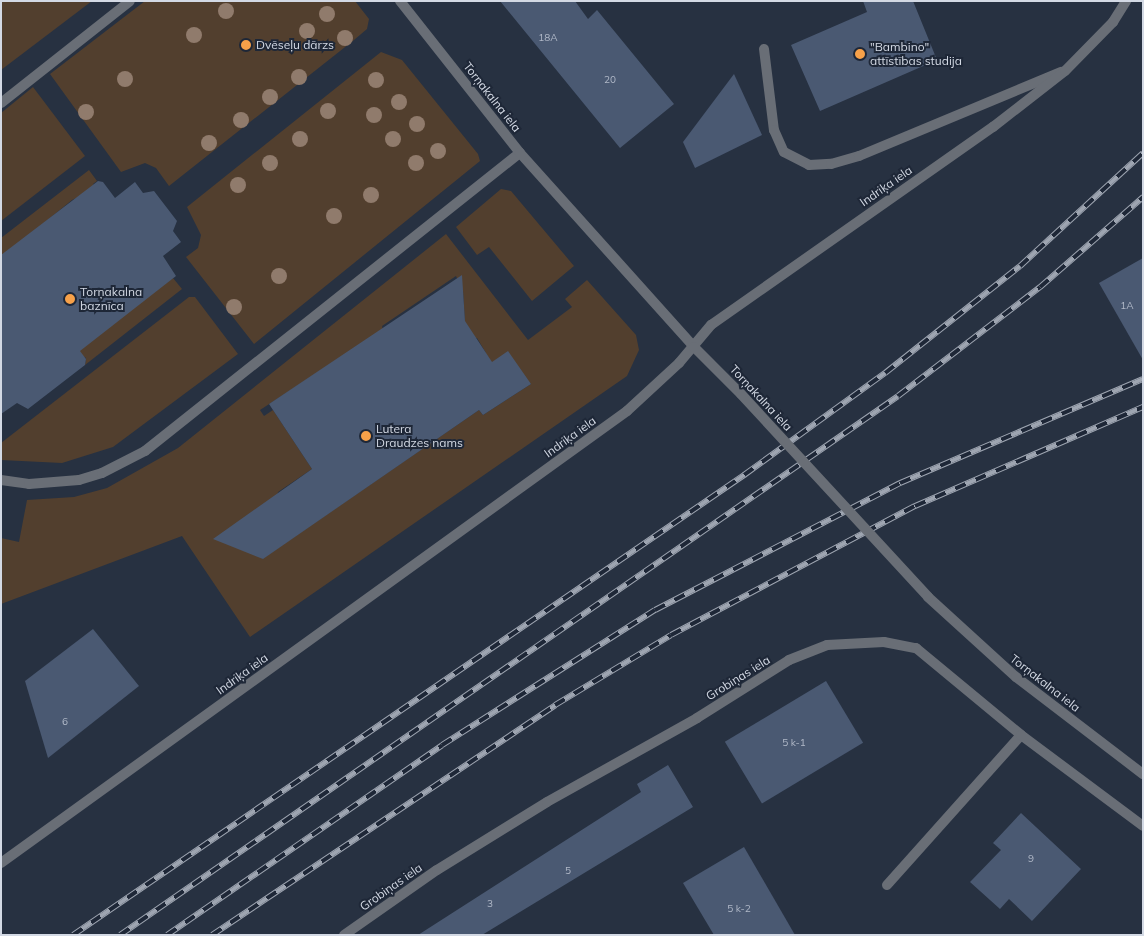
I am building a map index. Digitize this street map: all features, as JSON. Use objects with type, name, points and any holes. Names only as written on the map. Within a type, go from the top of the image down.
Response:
[{"type":"street","points":[[1,103],[130,1]]},
{"type":"street","name":"Torņakalna iela","points":[[400,1],[520,153],[694,347],[741,394],[928,597],[1008,671],[1143,774]]},
{"type":"street","name":"Indriķa iela","points":[[1,863],[627,410],[694,347],[711,325],[993,127],[1065,71],[1113,22],[1126,1]]},
{"type":"street","points":[[764,49],[774,130],[784,152],[809,165],[831,164],[859,156],[1065,71]]},
{"type":"street","points":[[1,480],[29,484],[79,480],[102,473],[145,451],[520,153]]},
{"type":"street","name":"Grobiņas iela","points":[[344,935],[437,870],[548,802],[697,718],[789,660],[827,645],[884,642],[916,648],[1021,734],[1143,826]]},
{"type":"street","points":[[887,885],[1021,734]]},
{"type":"shaded area","points":[[1,1],[92,1],[1,70]]},
{"type":"shaded area","points":[[145,1],[355,1],[369,19],[367,29],[354,40],[169,186],[156,168],[145,163],[121,172],[50,74]]},
{"type":"shaded area","points":[[381,52],[402,60],[478,154],[480,161],[254,344],[186,257],[198,248],[201,235],[187,207]]},
{"type":"shaded area","points":[[33,87],[85,156],[1,221],[1,113]]},
{"type":"shaded area","points":[[89,170],[97,181],[93,184],[96,189],[72,200],[1,258],[1,238]]},
{"type":"shaded area","points":[[501,189],[511,191],[574,266],[532,301],[489,247],[477,255],[456,227]]},
{"type":"shaded area","points":[[446,234],[528,340],[572,307],[565,299],[587,280],[636,335],[639,350],[627,376],[250,637],[182,536],[1,604],[1,538],[19,542],[27,500],[74,497],[107,488],[178,448]],"holes":[[[456,276],[463,291],[466,338],[477,338],[486,353],[485,367],[531,384],[483,415],[479,410],[262,559],[278,492],[312,469],[273,410],[264,416],[260,410],[383,330],[382,326]]]},
{"type":"shaded area","points":[[173,278],[182,289],[85,365],[86,358],[73,350]]},
{"type":"shaded area","points":[[189,297],[195,297],[238,354],[113,447],[62,463],[1,460],[1,443]]},
{"type":"building","points":[[500,1],[575,1],[588,19],[597,10],[674,104],[620,148]]},
{"type":"building","points":[[863,1],[913,1],[937,60],[820,111],[791,45],[867,12]]},
{"type":"building","points":[[734,74],[762,135],[695,168],[683,142]]},
{"type":"building","name":"Torņakalna baznīca","points":[[98,181],[103,182],[115,198],[135,182],[143,193],[154,191],[177,221],[173,231],[181,242],[163,256],[176,276],[80,351],[86,359],[85,365],[28,409],[17,403],[1,414],[1,255]]},
{"type":"building","points":[[1143,258],[1143,360],[1099,283]]},
{"type":"building","name":"Lutera Draudzes nams","points":[[462,275],[465,321],[492,362],[508,351],[531,384],[483,415],[479,410],[263,559],[213,539],[312,469],[269,404]]},
{"type":"building","points":[[93,629],[139,686],[48,758],[25,681]]},
{"type":"building","points":[[826,681],[863,743],[762,803],[725,742]]},
{"type":"building","points":[[668,765],[693,807],[482,935],[418,935],[641,792],[637,784]]},
{"type":"building","points":[[1021,813],[1081,869],[1032,921],[1009,899],[1000,909],[970,882],[1001,850],[993,843]]},
{"type":"building","points":[[744,847],[795,935],[714,935],[683,883]]},
{"type":"railway","points":[[73,935],[744,475],[885,373],[1020,266],[1143,153]]},
{"type":"railway","points":[[120,935],[898,396],[1040,287],[1143,197]]},
{"type":"railway","points":[[167,935],[442,745],[655,610],[900,483],[1143,379]]},
{"type":"railway","points":[[212,935],[555,705],[671,635],[915,506],[1143,407]]},
{"type":"place","name":"Dvēseļu dārzs","points":[[246,45]]},
{"type":"place","name":"\"Bambino\" attīstības studija","points":[[860,54]]},
{"type":"place","name":"Torņakalna baznīca","points":[[70,299]]},
{"type":"place","name":"Lutera Draudzes nams","points":[[366,436]]}]
